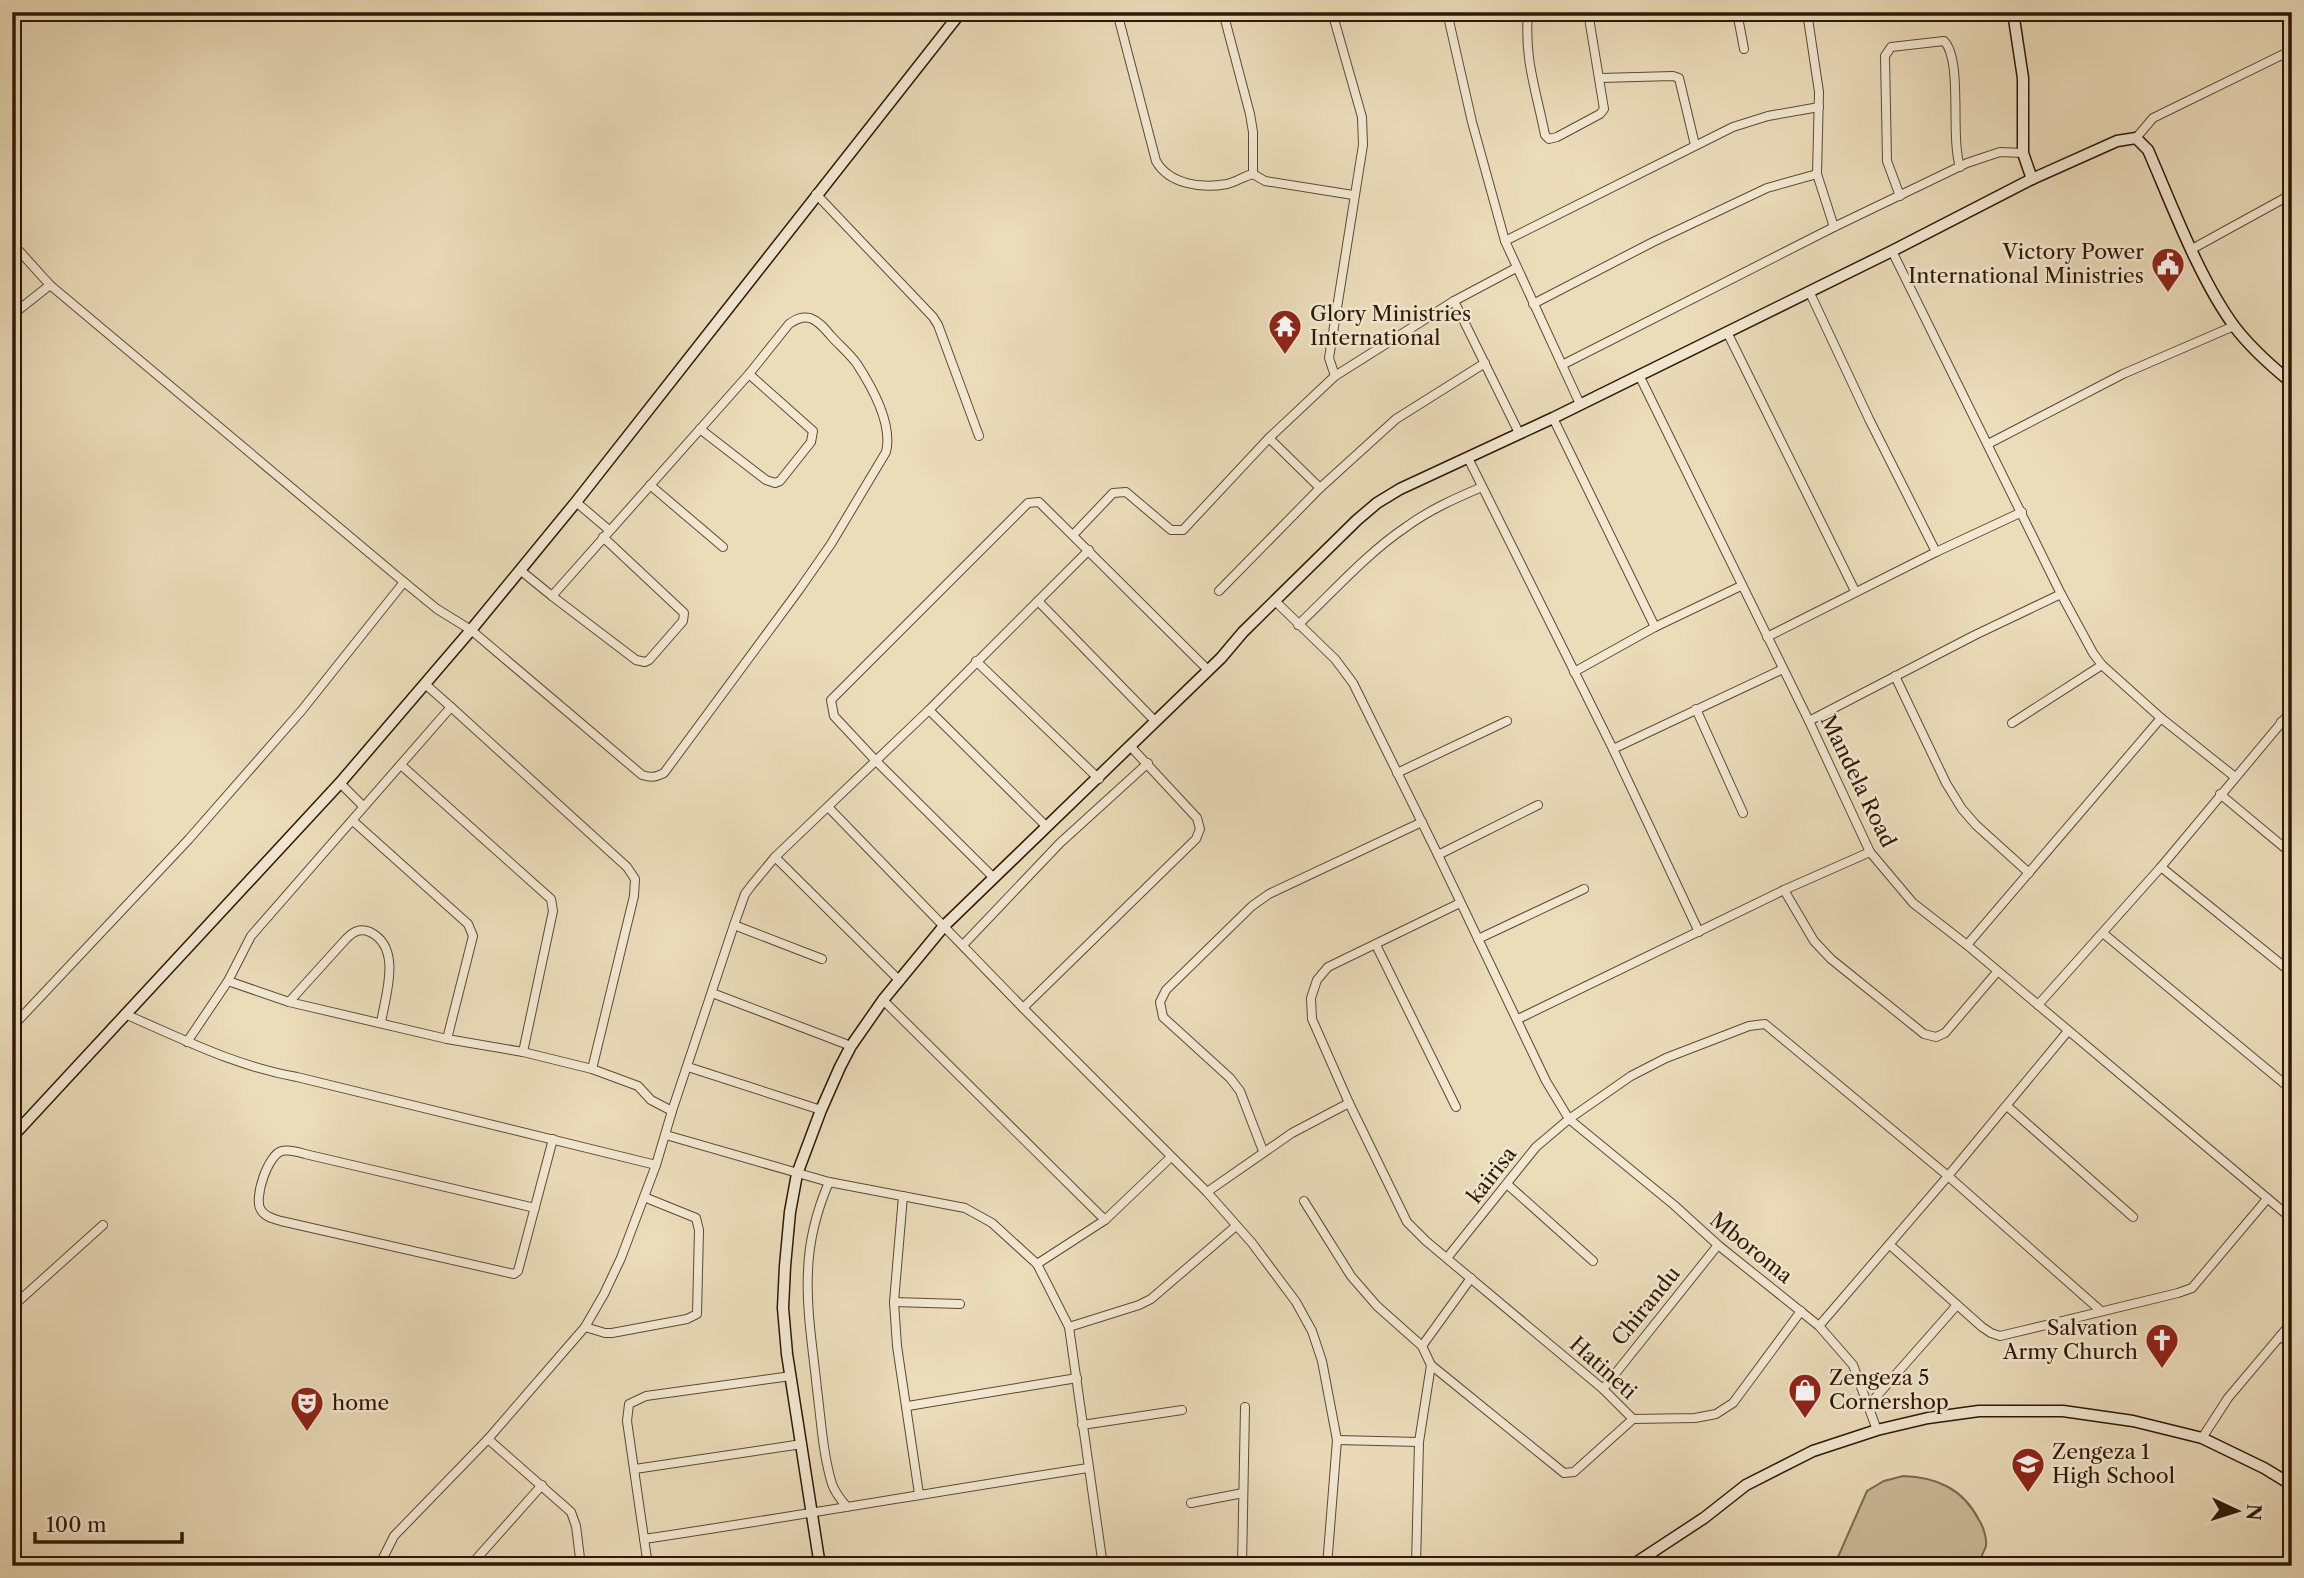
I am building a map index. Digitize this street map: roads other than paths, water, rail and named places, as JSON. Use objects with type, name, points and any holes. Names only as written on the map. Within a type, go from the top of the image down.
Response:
[{"type":"street","points":[[12,1137],[340,783],[471,630],[576,502],[961,12]]},
{"type":"street","points":[[1117,12],[1156,161],[1161,171],[1170,177],[1208,186],[1228,184],[1253,174]]},
{"type":"street","points":[[1223,12],[1250,114],[1253,174]]},
{"type":"street","points":[[1332,12],[1362,117],[1363,145],[1329,358],[1335,376]]},
{"type":"street","points":[[1447,12],[1472,122],[1505,241],[1580,404]]},
{"type":"street","points":[[1528,12],[1528,64],[1547,139],[1557,137],[1603,111],[1588,12]]},
{"type":"street","points":[[1737,12],[1744,49]]},
{"type":"street","points":[[1807,12],[1817,74],[1817,174],[1834,227]]},
{"type":"street","points":[[2013,12],[2023,78],[2023,153],[2032,179]]},
{"type":"street","points":[[1900,196],[1887,161],[1885,140],[1885,56],[1891,47],[1944,41],[1947,44],[1954,64],[1955,138],[1960,167]]},
{"type":"street","points":[[820,1566],[783,1308],[790,1212],[797,1174],[821,1110],[851,1046],[883,1000],[944,926],[1046,826],[1099,779],[1275,601],[1377,503],[1892,251],[2032,179],[2118,141],[2136,138],[2152,118],[2292,50]]},
{"type":"street","points":[[1600,78],[1679,78],[1695,145]]},
{"type":"street","points":[[1505,241],[1695,145],[1751,121],[1819,107]]},
{"type":"street","points":[[2136,138],[2148,150],[2192,249],[2234,326],[2268,363],[2292,383]]},
{"type":"street","points":[[1562,365],[1834,227],[1960,167],[2000,152],[2023,153]]},
{"type":"street","points":[[1253,174],[1265,181],[1353,195]]},
{"type":"street","points":[[1533,303],[1767,188],[1817,174]]},
{"type":"street","points":[[816,194],[933,317],[979,436]]},
{"type":"street","points":[[2192,249],[2292,194]]},
{"type":"street","points":[[12,243],[50,285],[404,582],[471,630],[642,775],[656,778],[664,773],[799,590],[831,544],[886,452],[888,446],[882,417],[856,362],[818,322],[797,318],[789,324],[749,374],[552,596]]},
{"type":"street","points":[[1892,251],[2085,640],[2102,665],[2161,718],[2235,777]]},
{"type":"street","points":[[1073,535],[1113,493],[1121,491],[1126,492],[1171,530],[1182,530],[1269,438],[1335,376],[1454,301],[1516,268]]},
{"type":"street","points":[[12,315],[50,285]]},
{"type":"street","points":[[1809,290],[1869,419],[1936,552]]},
{"type":"street","points":[[1454,301],[1519,433]]},
{"type":"street","points":[[1989,444],[2123,374],[2234,326]]},
{"type":"street","points":[[1727,332],[1855,592]]},
{"type":"street","points":[[1219,591],[1320,488],[1396,419],[1485,363]]},
{"type":"street","points":[[700,429],[766,480],[775,483],[780,481],[811,442],[813,430],[749,374]]},
{"type":"street","name":"Mandela Road","points":[[1639,375],[1809,721],[1870,852],[1913,903],[2292,1219]]},
{"type":"street","points":[[1553,418],[1655,627]]},
{"type":"street","points":[[1269,438],[1320,488]]},
{"type":"street","points":[[1468,457],[1613,749],[1699,932]]},
{"type":"street","points":[[650,485],[723,547]]},
{"type":"street","points":[[1298,625],[1378,549],[1406,527],[1435,509],[1482,487]]},
{"type":"street","points":[[520,570],[636,660],[645,662],[684,621],[684,613],[576,502]]},
{"type":"street","points":[[993,877],[834,716],[831,700],[1028,503],[1039,502],[1208,670]]},
{"type":"street","points":[[1767,637],[2022,512]]},
{"type":"street","points":[[379,1566],[394,1536],[488,1439],[585,1328],[621,1258],[645,1197],[666,1135],[671,1111],[745,894],[775,858],[929,710],[1089,550]]},
{"type":"street","points":[[12,1027],[189,839],[302,709],[404,582]]},
{"type":"street","points":[[1574,672],[1655,627],[1741,586]]},
{"type":"street","points":[[1809,721],[2061,594]]},
{"type":"street","points":[[1038,601],[1156,722]]},
{"type":"street","name":"Mboroma","points":[[1275,601],[1345,671],[1422,822],[1546,1081],[1569,1119],[1819,1326],[1853,1365],[1877,1430]]},
{"type":"street","points":[[976,661],[1099,779]]},
{"type":"street","points":[[2012,723],[2102,665]]},
{"type":"street","points":[[1613,749],[1783,669]]},
{"type":"street","points":[[1895,676],[1962,809],[2029,873]]},
{"type":"street","points":[[425,684],[628,867],[635,879],[635,896],[592,1069]]},
{"type":"street","points":[[187,1042],[228,981],[251,936],[451,707]]},
{"type":"street","points":[[1696,709],[1743,813]]},
{"type":"street","points":[[929,710],[1046,826]]},
{"type":"street","points":[[2038,1005],[2104,934],[2292,710]]},
{"type":"street","points":[[1967,946],[2161,718]]},
{"type":"street","points":[[1397,773],[1507,721]]},
{"type":"street","points":[[2281,722],[2292,731]]},
{"type":"street","points":[[1023,1007],[1196,839],[1200,829],[1197,818],[1131,747]]},
{"type":"street","points":[[963,945],[1060,844],[1148,763]]},
{"type":"street","points":[[401,765],[551,899],[553,911],[523,1052]]},
{"type":"street","points":[[340,783],[363,806]]},
{"type":"street","points":[[2220,794],[2292,854]]},
{"type":"street","points":[[1438,855],[1538,804]]},
{"type":"street","points":[[828,808],[1207,1192],[1277,1275],[1296,1302],[1312,1331],[1322,1361],[1337,1440],[1327,1566]]},
{"type":"street","points":[[353,821],[472,930],[473,936],[447,1039]]},
{"type":"street","points":[[1263,1151],[1240,1091],[1230,1078],[1163,1017],[1160,1002],[1166,990],[1252,906],[1269,894],[1422,822]]},
{"type":"street","points":[[1518,1019],[1784,890],[1870,852]]},
{"type":"street","points":[[775,858],[900,981]]},
{"type":"street","points":[[2161,867],[2292,973]]},
{"type":"street","points":[[1478,939],[1584,889]]},
{"type":"street","points":[[1784,890],[1814,942],[1831,959],[1924,1034],[1936,1037],[1945,1033],[1997,972]]},
{"type":"street","name":"Hatineti","points":[[1460,903],[1328,967],[1317,980],[1311,998],[1312,1019],[1407,1222],[1603,1390],[1633,1419],[1695,1418],[1716,1414],[1733,1403],[1801,1311]]},
{"type":"street","points":[[734,925],[822,959]]},
{"type":"street","points":[[289,1002],[346,939],[360,929],[376,936],[389,955],[390,969],[381,1023]]},
{"type":"street","points":[[2104,934],[2292,1090]]},
{"type":"street","points":[[1376,945],[1456,1107]]},
{"type":"street","points":[[228,981],[289,1002],[592,1069],[638,1086],[651,1100],[671,1111]]},
{"type":"street","points":[[712,993],[851,1046]]},
{"type":"street","points":[[883,1000],[1105,1220]]},
{"type":"street","points":[[127,1014],[187,1042],[261,1070],[656,1165]]},
{"type":"street","name":"kairisa","points":[[1447,1258],[1536,1147],[1569,1119],[1620,1083],[1667,1058],[1749,1026],[1765,1024],[1948,1176]]},
{"type":"street","points":[[1819,1326],[2068,1031]]},
{"type":"street","points":[[688,1067],[821,1110]]},
{"type":"street","points":[[1207,1192],[1263,1151],[1349,1103]]},
{"type":"street","points":[[2007,1105],[2133,1217]]},
{"type":"street","points":[[666,1135],[829,1182],[951,1203],[992,1223],[1037,1264],[1069,1326],[1103,1566]]},
{"type":"street","points":[[535,1208],[283,1151],[269,1163],[259,1198],[263,1213],[281,1221],[514,1274],[518,1271],[535,1208],[553,1139]]},
{"type":"street","points":[[1037,1264],[1105,1220],[1171,1157]]},
{"type":"street","points":[[1948,1176],[2101,1311]]},
{"type":"street","points":[[829,1182],[818,1208],[811,1241],[808,1310],[821,1421],[832,1484],[847,1507]]},
{"type":"street","points":[[1507,1184],[1593,1261]]},
{"type":"street","points":[[903,1196],[894,1303],[897,1346],[919,1494]]},
{"type":"street","points":[[585,1328],[612,1333],[687,1319],[698,1314],[699,1230],[696,1218],[645,1197]]},
{"type":"street","points":[[1890,1245],[1957,1305],[1991,1333],[2000,1336],[2192,1288],[2267,1199]]},
{"type":"street","points":[[1304,1201],[1350,1276],[1363,1292],[1422,1346],[1431,1365],[1564,1472],[1574,1472],[1633,1419]]},
{"type":"street","points":[[12,1307],[103,1225]]},
{"type":"street","points":[[1069,1326],[1151,1299],[1236,1226]]},
{"type":"street","name":"Chirandu","points":[[1603,1390],[1718,1245]]},
{"type":"street","points":[[1422,1346],[1471,1278]]},
{"type":"street","points":[[894,1303],[960,1304]]},
{"type":"street","points":[[1868,1406],[1957,1305]]},
{"type":"street","points":[[2202,1438],[2228,1398],[2292,1322]]},
{"type":"street","points":[[2280,1336],[2292,1346]]},
{"type":"street","points":[[1416,1566],[1419,1442],[1431,1365]]},
{"type":"street","points":[[648,1566],[627,1421],[629,1404],[646,1396],[791,1376]]},
{"type":"street","points":[[908,1406],[1077,1378]]},
{"type":"street","points":[[12,1403],[12,1418]]},
{"type":"street","points":[[1242,1566],[1245,1407]]},
{"type":"street","points":[[1082,1425],[1182,1410]]},
{"type":"street","points":[[1631,1566],[1704,1518],[1746,1485],[1813,1451],[1877,1430],[1928,1418],[1979,1411],[2063,1411],[2133,1421],[2202,1438],[2264,1468],[2292,1485]]},
{"type":"street","points":[[488,1439],[566,1507],[573,1517],[581,1566]]},
{"type":"street","points":[[1337,1440],[1419,1442]]},
{"type":"street","points":[[635,1469],[802,1444]]},
{"type":"street","points":[[644,1539],[1088,1468]]},
{"type":"street","points":[[470,1566],[542,1485]]},
{"type":"street","points":[[1191,1503],[1243,1493]]},
{"type":"place","name":"Victory Power International Ministries","points":[[2168,294]]},
{"type":"place","name":"Glory Ministries International","points":[[1285,356]]},
{"type":"place","name":"Salvation Army Church","points":[[2162,1370]]},
{"type":"place","name":"Zengeza 5 Cornershop","points":[[1805,1420]]},
{"type":"place","name":"home","points":[[307,1433]]},
{"type":"place","name":"Zengeza 1 High School","points":[[2028,1494]]}]
